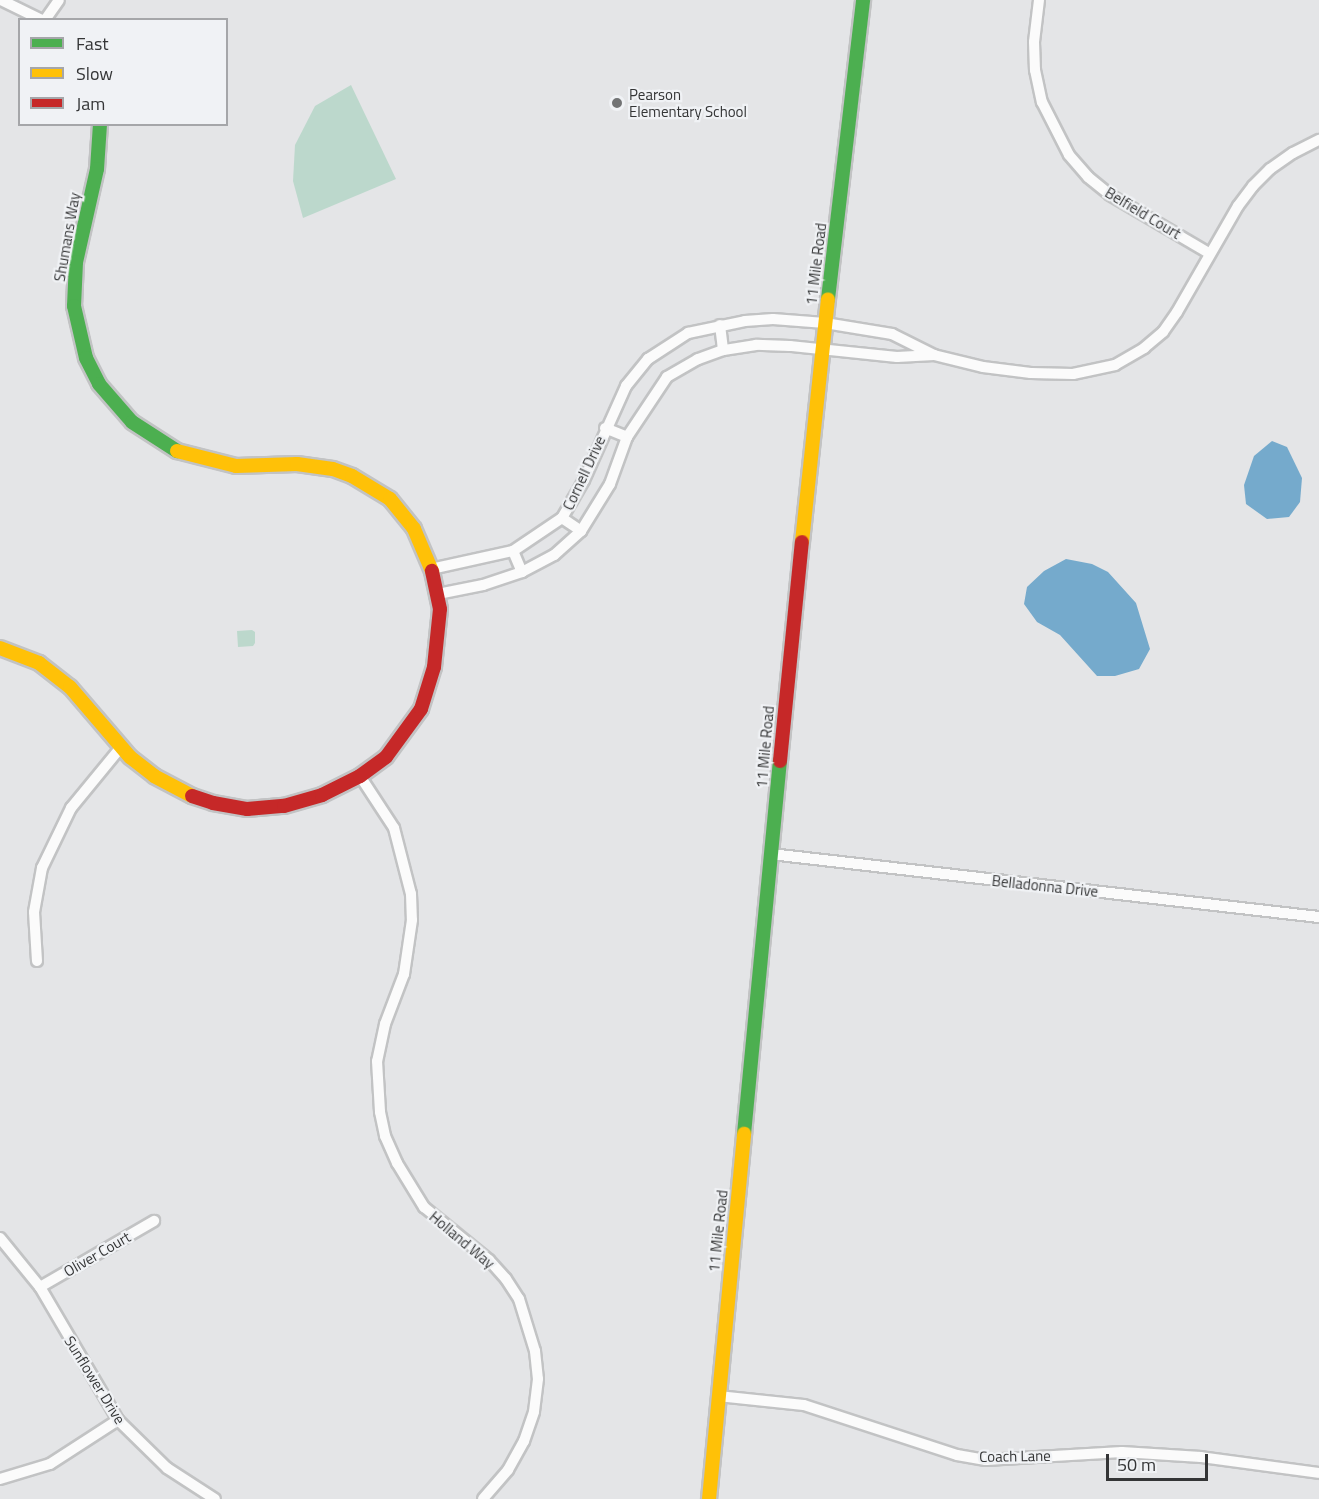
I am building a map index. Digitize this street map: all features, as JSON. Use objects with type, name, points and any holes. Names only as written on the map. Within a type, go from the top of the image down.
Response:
[{"type":"street","points":[[1,0],[40,18]]},
{"type":"street","points":[[45,18],[58,0]]},
{"type":"street","name":"11 Mile Road","points":[[709,1499],[822,350],[863,0]]},
{"type":"street","name":"Belfield Court","points":[[1040,0],[1034,42],[1035,70],[1042,102],[1069,155],[1088,177],[1110,195],[1209,253]]},
{"type":"street","name":"Shumans Way","points":[[0,648],[39,663],[70,687],[130,757],[146,770],[179,791],[213,803],[247,809],[284,806],[322,795],[360,776],[386,757],[421,708],[434,667],[440,609],[438,594],[431,569],[414,529],[390,500],[368,484],[333,469],[297,464],[236,466],[189,456],[169,448],[132,422],[99,384],[86,358],[78,332],[74,290],[76,262],[97,170],[101,140],[100,126]]},
{"type":"street","points":[[934,355],[983,367],[1031,373],[1073,374],[1115,365],[1144,348],[1162,332],[1177,312],[1209,253],[1253,186],[1278,163],[1319,140]]},
{"type":"street","name":"Cornell Drive","points":[[431,569],[513,551],[562,519],[584,480],[605,428],[626,386],[648,359],[688,333],[720,325],[772,319],[825,323],[892,334],[934,355]]},
{"type":"street","points":[[720,325],[723,350]]},
{"type":"street","name":"Cornell Drive","points":[[438,594],[483,585],[522,572],[554,555],[581,531],[610,484],[627,437],[667,377],[698,358],[723,350],[756,345],[897,357],[934,355]]},
{"type":"street","name":"Cornell Drive","points":[[605,428],[627,437]]},
{"type":"street","name":"Cornell Drive","points":[[562,519],[581,531]]},
{"type":"street","points":[[513,551],[522,572]]},
{"type":"street","points":[[37,961],[34,912],[42,868],[71,808],[122,746]]},
{"type":"street","name":"Holland Way","points":[[360,776],[394,828],[411,894],[412,920],[404,974],[385,1024],[377,1060],[380,1112],[386,1136],[397,1163],[424,1207],[489,1260],[506,1278],[519,1299],[535,1352],[538,1379],[534,1412],[524,1441],[489,1498]]},
{"type":"street","name":"Belladonna Drive","points":[[771,854],[1319,917]]},
{"type":"street","name":"Oliver Court","points":[[40,1287],[154,1221]]},
{"type":"street","name":"Sunflower Drive","points":[[0,1238],[40,1287],[118,1420],[166,1468],[215,1499]]},
{"type":"street","name":"Coach Lane","points":[[718,1396],[804,1405],[957,1455],[986,1460],[1122,1452],[1201,1457],[1319,1473]]},
{"type":"street","points":[[0,1479],[50,1464],[118,1420]]},
{"type":"green space","points":[[351,85],[396,179],[303,218],[293,181],[295,145],[315,106]]},
{"type":"green space","points":[[252,630],[255,632],[253,646],[238,647],[237,631]]},
{"type":"water","points":[[1272,441],[1287,447],[1302,478],[1300,502],[1289,517],[1267,519],[1246,504],[1244,485],[1254,456]]},
{"type":"water","points":[[1066,559],[1092,564],[1108,572],[1136,603],[1150,649],[1139,669],[1115,676],[1097,676],[1060,635],[1037,622],[1024,604],[1027,587],[1044,571]]},
{"type":"traffic: fast","points":[[828,299],[863,0]]},
{"type":"traffic: fast","points":[[100,126],[97,169],[76,262],[74,306],[86,358],[99,384],[132,422],[177,451]]},
{"type":"traffic: fast","points":[[744,1134],[780,761]]},
{"type":"traffic: slow","points":[[802,542],[828,299]]},
{"type":"traffic: slow","points":[[177,451],[236,466],[297,464],[333,469],[352,476],[390,499],[414,529],[432,571]]},
{"type":"traffic: slow","points":[[0,648],[39,663],[70,687],[130,757],[154,776],[192,796]]},
{"type":"traffic: slow","points":[[709,1499],[744,1134]]},
{"type":"traffic: jam","points":[[780,761],[802,542]]},
{"type":"traffic: jam","points":[[192,796],[213,803],[247,809],[284,806],[322,795],[360,776],[386,757],[421,709],[434,667],[440,609],[432,571]]},
{"type":"place","name":"Pearson Elementary School","points":[[617,103]]}]
